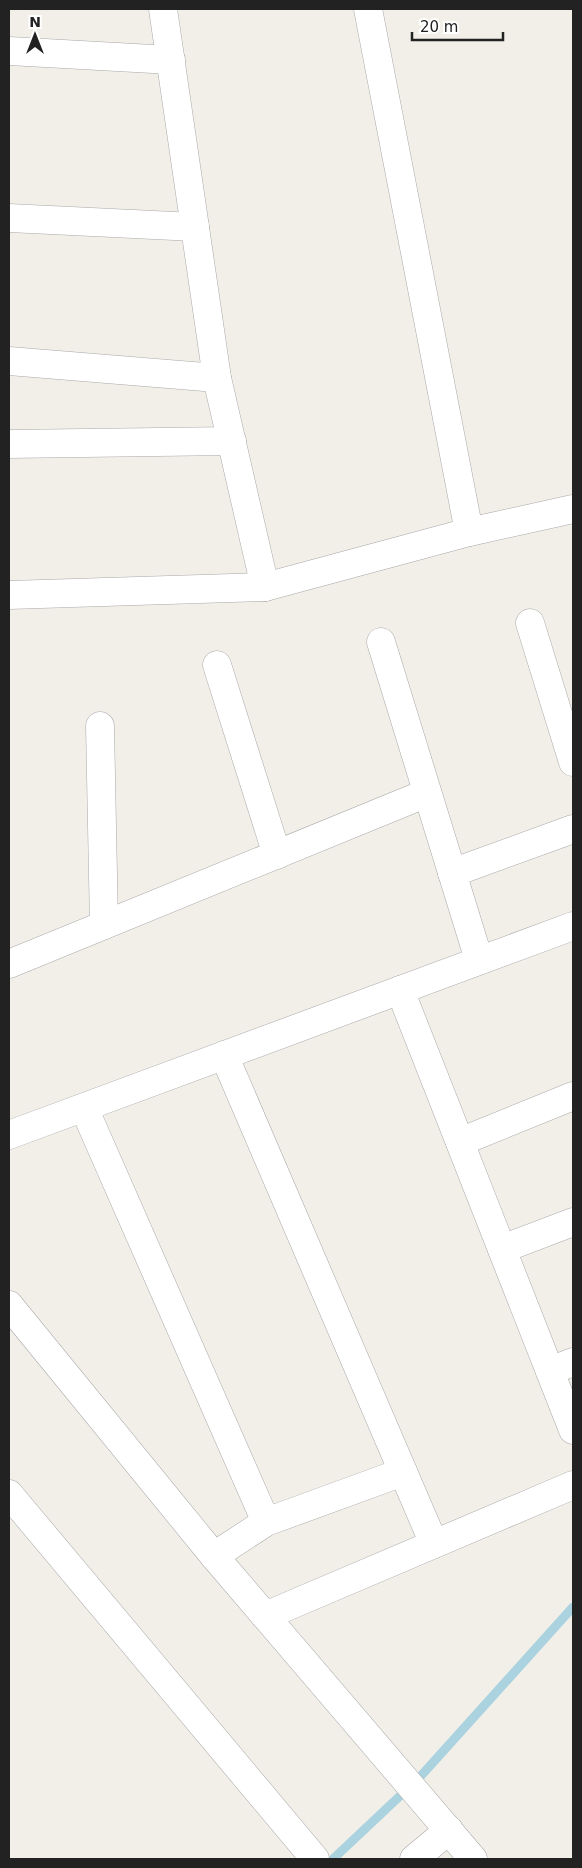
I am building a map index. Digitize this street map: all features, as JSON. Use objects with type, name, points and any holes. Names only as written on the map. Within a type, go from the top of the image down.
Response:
[{"type":"street","points":[[163,9],[217,378],[265,587]]},
{"type":"street","points":[[368,9],[469,532]]},
{"type":"street","points":[[9,51],[171,60]]},
{"type":"street","points":[[9,218],[195,227]]},
{"type":"street","points":[[9,361],[217,378]]},
{"type":"street","points":[[9,444],[232,441]]},
{"type":"street","points":[[9,595],[265,587],[469,532],[573,509]]},
{"type":"street","points":[[530,622],[573,762]]},
{"type":"street","points":[[381,642],[479,960]]},
{"type":"street","points":[[217,665],[277,855]]},
{"type":"street","points":[[100,726],[104,925]]},
{"type":"street","points":[[9,964],[427,793]]},
{"type":"street","points":[[452,873],[573,829]]},
{"type":"street","points":[[9,1135],[573,926]]},
{"type":"street","points":[[400,990],[502,1249],[562,1366],[573,1430]]},
{"type":"street","points":[[224,1054],[434,1544]]},
{"type":"street","points":[[460,1142],[573,1096]]},
{"type":"street","points":[[84,1108],[266,1522]]},
{"type":"street","points":[[502,1249],[573,1222]]},
{"type":"street","points":[[9,1305],[214,1556],[473,1859]]},
{"type":"street","points":[[214,1556],[266,1522],[403,1472]]},
{"type":"street","points":[[265,1616],[573,1485]]},
{"type":"street","points":[[9,1494],[315,1859]]},
{"type":"street","points":[[414,1859],[449,1830]]},
{"type":"waterway","points":[[333,1859],[419,1778],[573,1607]]}]
